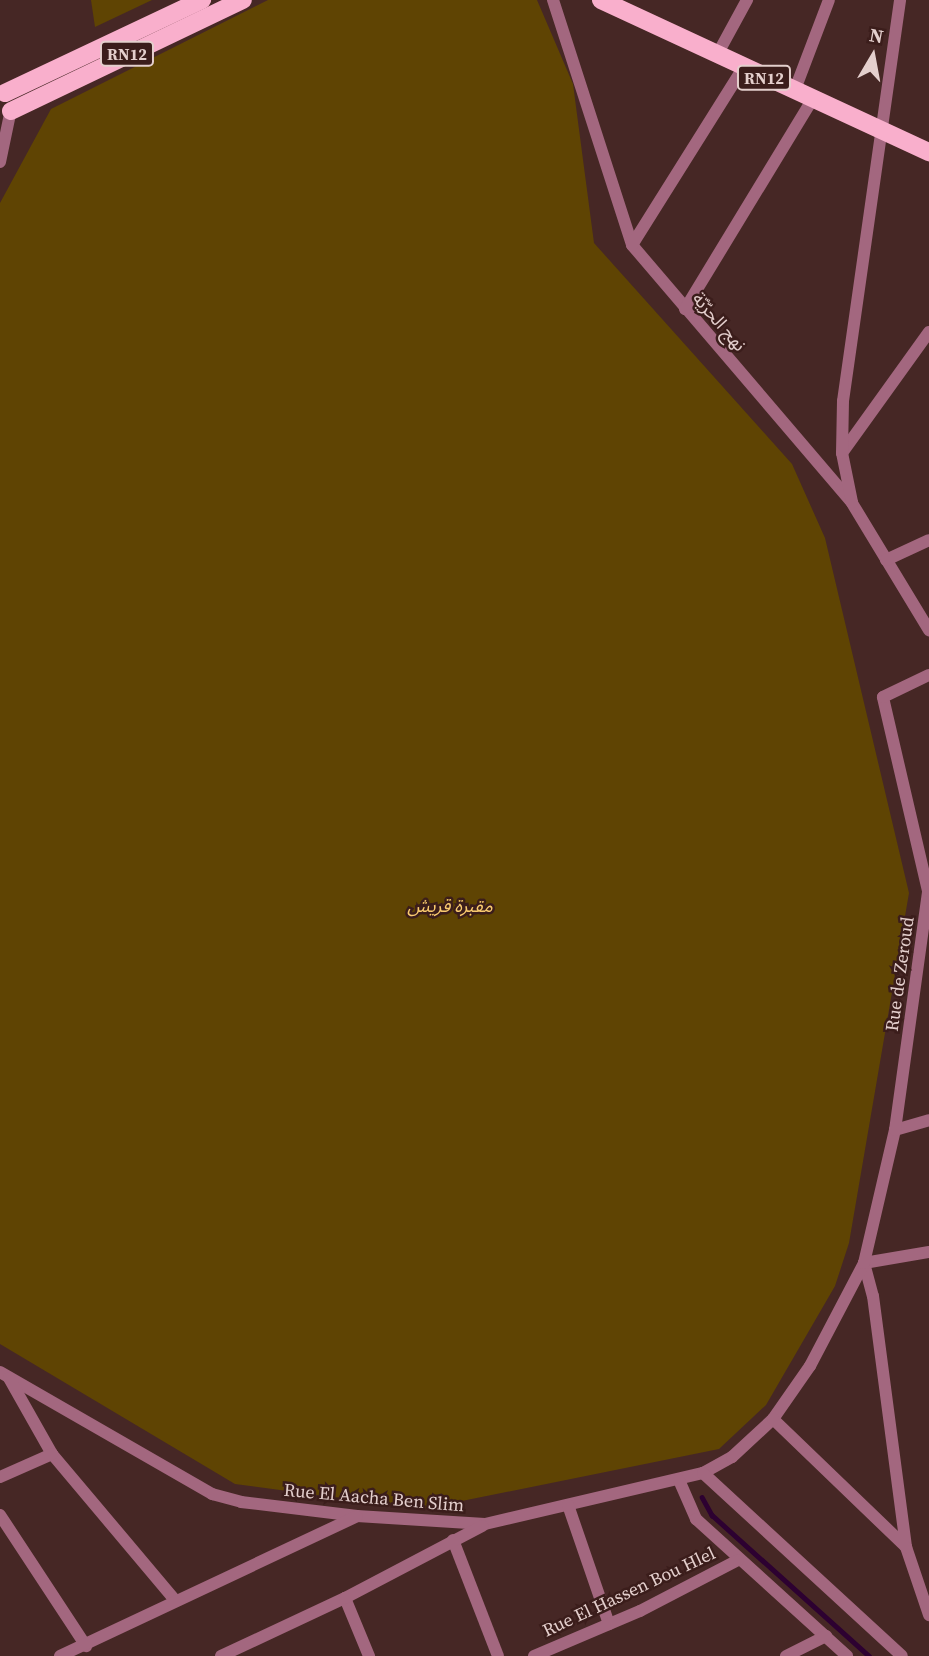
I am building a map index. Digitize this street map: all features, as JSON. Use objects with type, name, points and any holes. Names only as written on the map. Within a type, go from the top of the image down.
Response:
[{"type":"main road","name":"RN12","points":[[202,0],[3,92],[7,117],[243,0]]},
{"type":"main road","name":"RN12","points":[[601,0],[794,92],[929,152]]},
{"type":"street","name":"نهج الحرّيّة","points":[[553,0],[632,244],[684,309],[852,503],[929,630]]},
{"type":"street","points":[[717,55],[747,0]]},
{"type":"street","points":[[794,92],[829,0]]},
{"type":"street","points":[[852,503],[842,453],[850,338],[900,0]]},
{"type":"street","points":[[632,244],[743,68]]},
{"type":"street","points":[[684,309],[812,100]]},
{"type":"street","points":[[0,162],[7,117]]},
{"type":"street","points":[[842,453],[929,332]]},
{"type":"street","points":[[886,559],[929,540]]},
{"type":"street","name":"Rue de Zeroud","points":[[863,1264],[895,1129],[928,878],[883,697],[929,675]]},
{"type":"street","points":[[895,1129],[929,1120]]},
{"type":"street","points":[[929,1252],[863,1264],[873,1296],[906,1547],[929,1615]]},
{"type":"street","name":"Rue El Aacha Ben Slim","points":[[5,1375],[212,1494],[241,1502],[357,1516],[485,1524],[679,1480],[703,1473],[732,1457],[774,1419],[810,1366],[863,1264]]},
{"type":"street","points":[[5,1375],[52,1454],[174,1600]]},
{"type":"street","points":[[774,1419],[906,1547]]},
{"type":"street","points":[[0,1477],[52,1454]]},
{"type":"street","points":[[703,1473],[902,1656]]},
{"type":"street","points":[[679,1480],[696,1519],[847,1656]]},
{"type":"street","points":[[568,1505],[609,1624]]},
{"type":"street","points":[[0,1515],[86,1646]]},
{"type":"street","points":[[60,1656],[357,1516]]},
{"type":"street","points":[[221,1656],[345,1598],[485,1524]]},
{"type":"street","points":[[453,1540],[498,1656]]},
{"type":"street","name":"Rue El Hassen Bou Hlel","points":[[534,1656],[609,1624],[738,1559]]},
{"type":"street","points":[[345,1598],[369,1656]]},
{"type":"street","points":[[786,1656],[826,1636]]},
{"type":"green space","points":[[91,0],[152,0],[95,27]]},
{"type":"green space","name":"مقبرة قريش","points":[[268,0],[537,0],[573,84],[594,243],[792,464],[825,538],[909,893],[849,1243],[835,1286],[766,1405],[719,1449],[422,1509],[235,1484],[0,1344],[0,203],[51,109]]},
{"type":"waterway","points":[[702,1497],[712,1515],[869,1656]]}]
